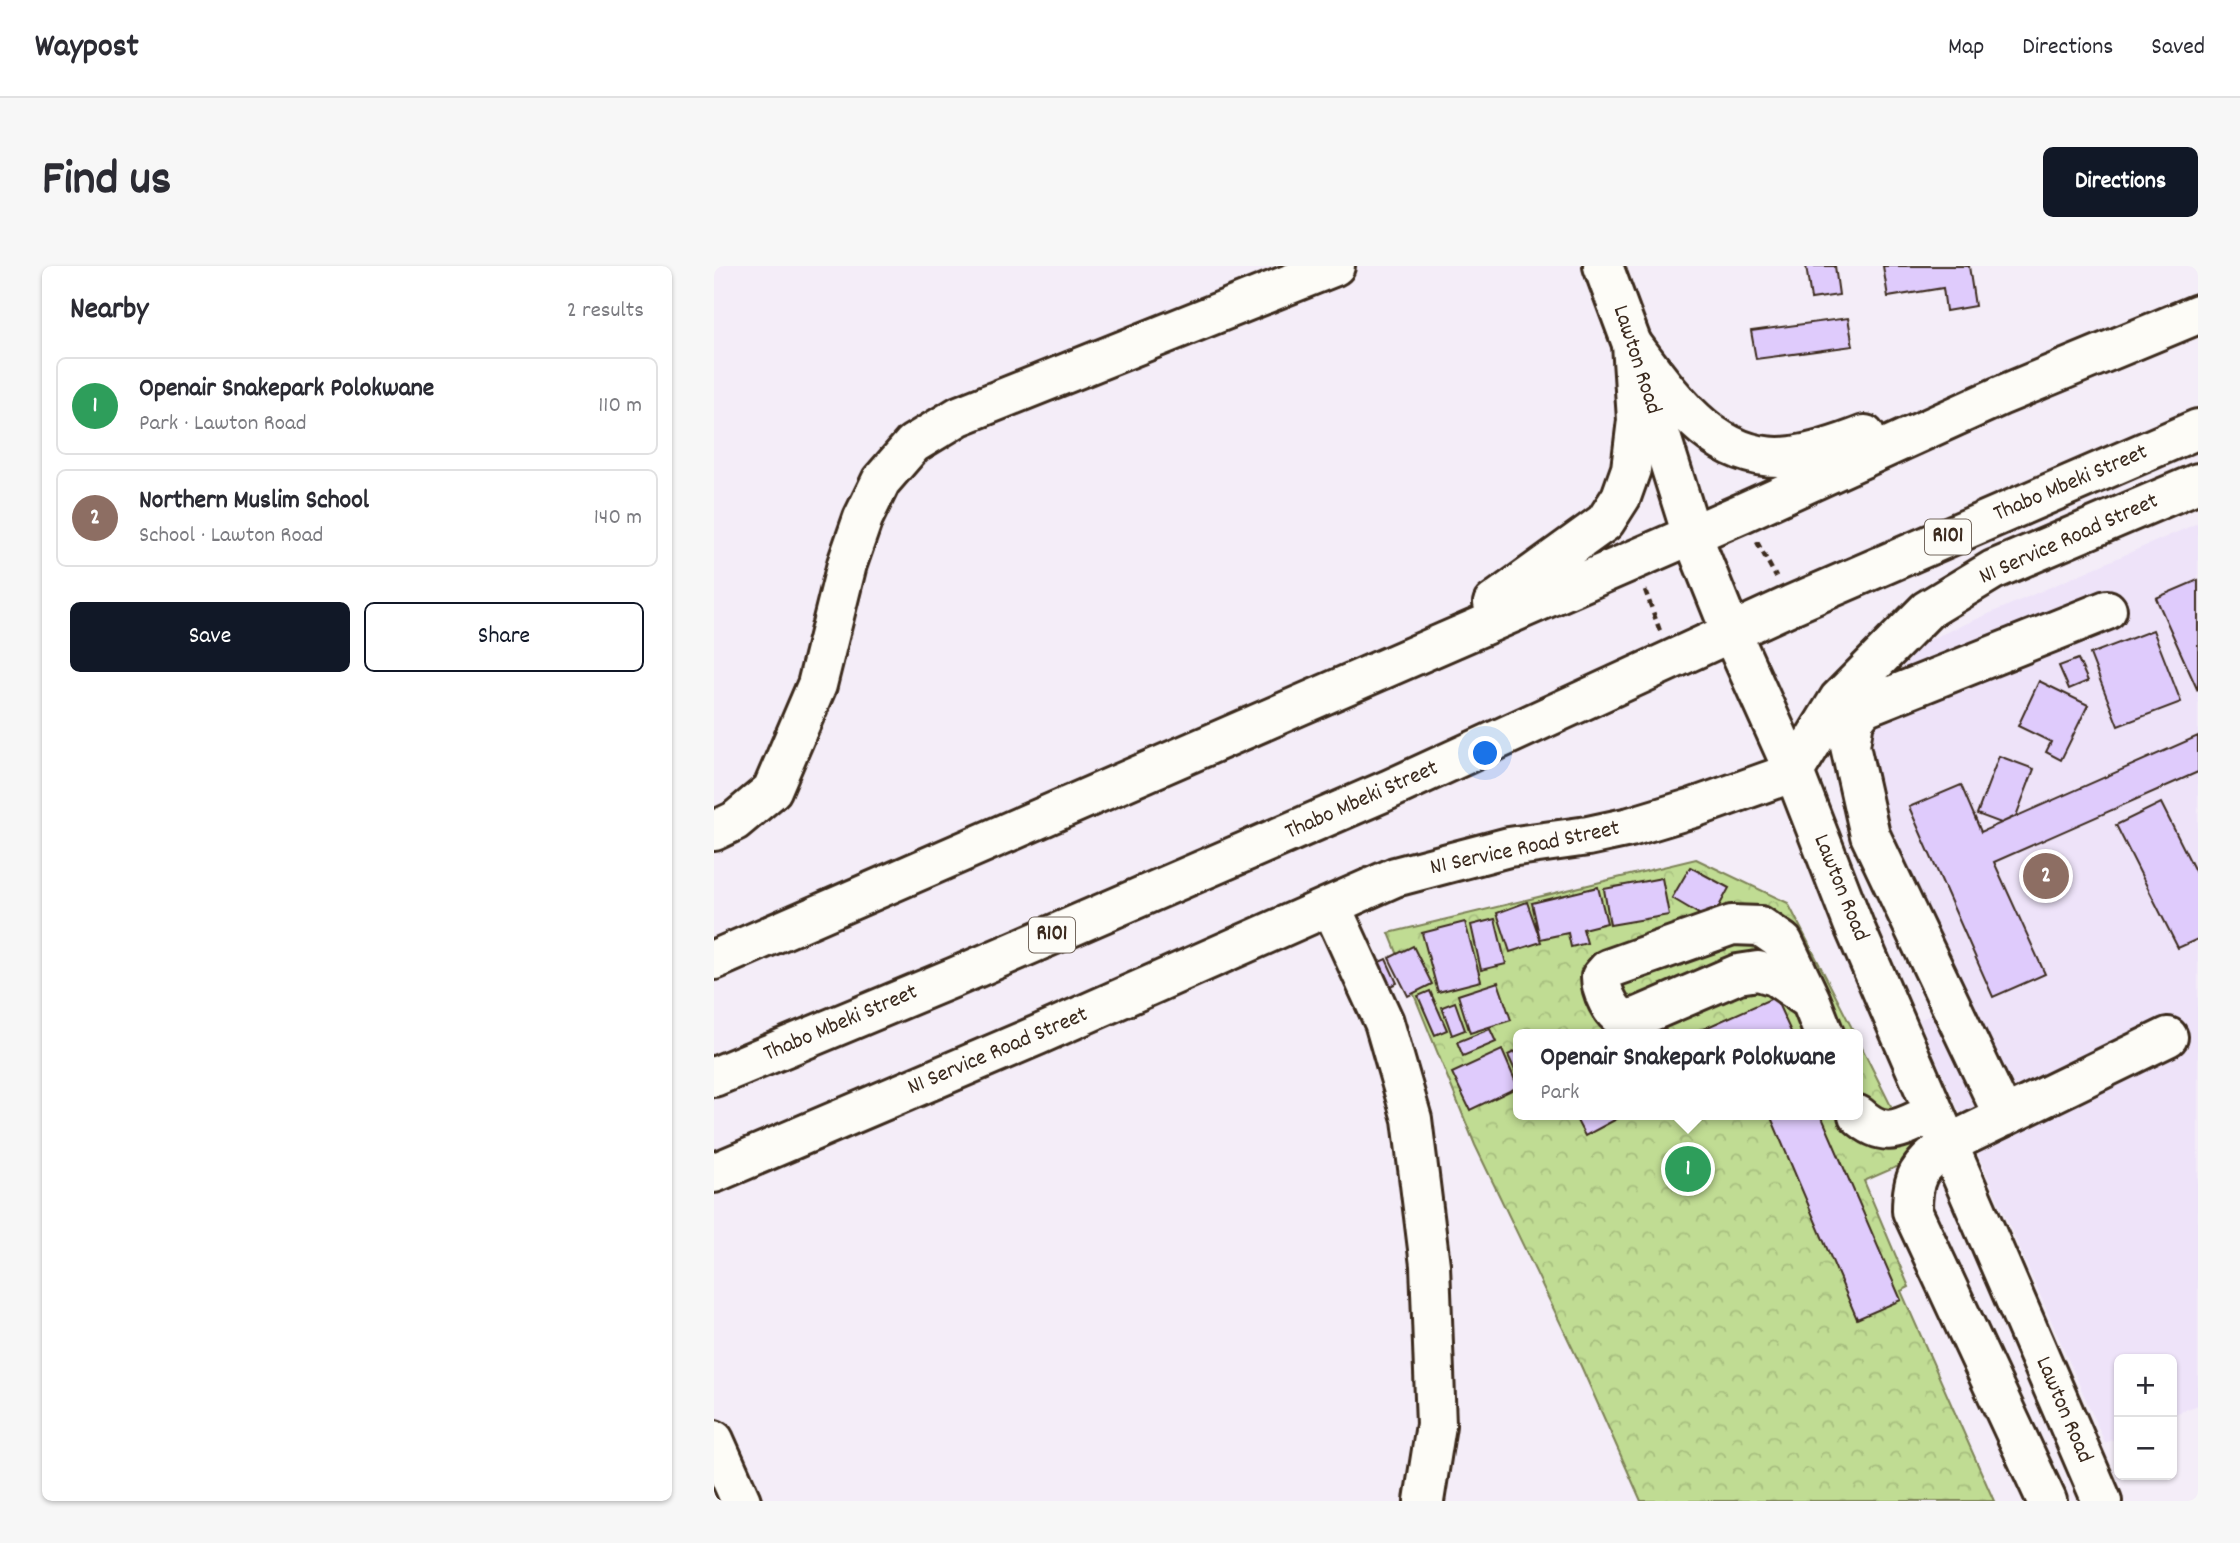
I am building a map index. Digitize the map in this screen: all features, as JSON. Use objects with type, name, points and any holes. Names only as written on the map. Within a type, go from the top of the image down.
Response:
[{"type":"main road","points":[[714,831],[735,821],[772,790],[817,685],[847,564],[863,518],[881,481],[913,444],[959,416],[1335,266]]},
{"type":"main road","name":"Lawton Road","points":[[1604,266],[1632,344],[1692,535],[1731,632],[1794,772],[1854,926],[2102,1501]]},
{"type":"main road","points":[[714,960],[1266,722],[1742,513],[2000,396],[2198,314]]},
{"type":"main road","points":[[1632,344],[1668,393],[1692,420],[1720,440],[1755,454],[1791,456],[1860,437],[1912,418],[2000,396]]},
{"type":"main road","points":[[1416,655],[1605,522],[1621,497],[1631,469],[1637,419],[1632,344]]},
{"type":"main road","name":"Thabo Mbeki Street","points":[[714,1077],[955,977],[1375,796],[1791,605],[2198,429]]},
{"type":"main road","name":"N1 Service Road Street","points":[[714,1173],[1038,1035],[1395,877],[1509,847],[1630,827],[1794,772],[1839,699],[1927,610],[1993,570],[2198,484]]},
{"type":"main road","points":[[2004,1117],[1870,835],[1850,746],[1854,720],[1864,707],[2107,610]]},
{"type":"main road","points":[[1331,906],[1384,1022],[1412,1119],[1430,1265],[1436,1425],[1424,1501]]},
{"type":"main road","points":[[1732,925],[1760,926],[1783,942],[1817,1018],[1775,975],[1758,971],[1738,974],[1638,1017],[1627,1019],[1616,1014],[1601,987],[1601,977],[1608,969],[1732,925]]},
{"type":"main road","points":[[1863,1120],[1872,1128],[1892,1131],[1941,1128],[2004,1117],[2168,1037]]},
{"type":"main road","points":[[1941,1128],[1912,1186],[1912,1211],[2047,1501]]},
{"type":"main road","points":[[714,1440],[741,1501]]},
{"type":"path","points":[[1742,513],[1791,605]]},
{"type":"path","points":[[1634,560],[1671,659]]},
{"type":"shaded area","points":[[2198,523],[2198,1405],[2177,1413],[2177,1354],[2114,1354],[2114,1439],[2105,1443],[1919,1020],[1950,1006],[1837,746],[1924,642]]},
{"type":"green space","points":[[1696,859],[1788,903],[1852,1029],[1513,1029],[1513,1120],[1863,1120],[1863,1050],[1917,1158],[1864,1181],[1909,1287],[1901,1291],[1994,1501],[1641,1501],[1581,1366],[1475,1145],[1389,933]]},
{"type":"building","points":[[1806,266],[1835,266],[1839,295],[1811,299]]},
{"type":"building","points":[[1883,266],[1969,266],[1975,306],[1946,311],[1943,288],[1888,297]]},
{"type":"building","points":[[1848,318],[1853,346],[1756,359],[1751,331]]},
{"type":"building","points":[[2198,580],[2198,691],[2156,598]]},
{"type":"building","points":[[2153,630],[2181,702],[2118,726],[2090,654]]},
{"type":"building","points":[[2078,659],[2088,681],[2069,689],[2059,666]]},
{"type":"building","points":[[2039,681],[2088,705],[2061,760],[2046,752],[2051,742],[2018,726]]},
{"type":"building","points":[[2198,736],[2198,772],[1994,862],[2045,974],[1993,997],[1909,807],[1961,785],[1981,832]]},
{"type":"building","points":[[1999,756],[2034,769],[2016,816],[2001,823],[1977,814]]},
{"type":"building","points":[[2161,803],[2198,877],[2198,939],[2178,948],[2116,825]]},
{"type":"building","points":[[1690,867],[1729,888],[1711,921],[1672,898]]},
{"type":"building","points":[[1662,878],[1669,915],[1610,925],[1604,889]]},
{"type":"building","points":[[1598,887],[1607,923],[1583,929],[1587,943],[1571,947],[1568,933],[1540,939],[1532,903]]},
{"type":"building","points":[[1527,902],[1541,942],[1510,952],[1497,913]]},
{"type":"building","points":[[1495,919],[1506,964],[1481,970],[1471,925]]},
{"type":"building","points":[[1465,922],[1481,981],[1438,992],[1422,933]]},
{"type":"building","points":[[1413,946],[1432,984],[1408,996],[1389,958]]},
{"type":"building","points":[[1386,959],[1397,983],[1377,992],[1366,968]]},
{"type":"building","points":[[1498,982],[1511,1020],[1470,1033],[1458,995]]},
{"type":"building","points":[[1430,991],[1447,1030],[1435,1035],[1418,996]]},
{"type":"building","points":[[1775,997],[1790,1029],[1703,1029]]},
{"type":"building","points":[[1455,1002],[1465,1030],[1452,1035],[1442,1007]]},
{"type":"building","points":[[1490,1029],[1496,1042],[1463,1056],[1457,1042]]},
{"type":"building","points":[[1502,1050],[1513,1075],[1513,1089],[1470,1110],[1452,1073]]},
{"type":"building","points":[[1513,1052],[1513,1066],[1508,1055]]},
{"type":"building","points":[[1577,1120],[1615,1120],[1585,1136]]},
{"type":"building","points":[[1772,1120],[1823,1120],[1901,1300],[1857,1319]]},
{"type":"place","name":"Northern Muslim School","points":[[2046,876]]},
{"type":"place","name":"Openair Snakepark Polokwane","points":[[1688,1169]]}]
